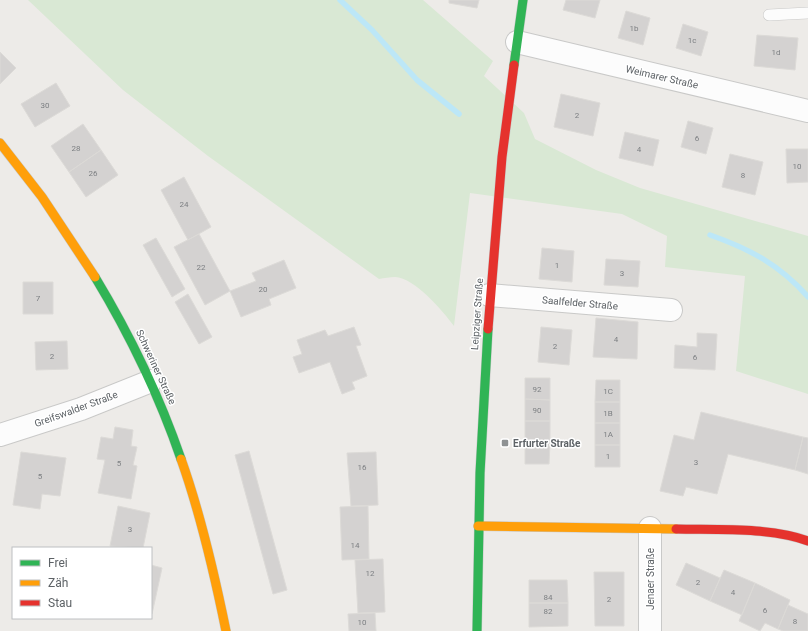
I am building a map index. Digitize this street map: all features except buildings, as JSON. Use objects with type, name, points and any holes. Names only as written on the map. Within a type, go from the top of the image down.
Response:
[{"type":"street","name":"Leipziger Straße","points":[[477,631],[480,444],[489,295],[499,186],[523,0]]},
{"type":"street","name":"Weimarer Straße","points":[[517,42],[808,111]]},
{"type":"street","name":"Schweriner Straße","points":[[0,143],[18,164],[58,219],[103,288],[130,336],[151,381],[181,451],[195,496],[221,602],[226,631]]},
{"type":"street","name":"Saalfelder Straße","points":[[489,295],[671,310]]},
{"type":"street","name":"Greifswalder Straße","points":[[0,435],[81,409],[151,381]]},
{"type":"street","points":[[478,526],[650,528],[772,534],[808,541]]},
{"type":"street","name":"Jenaer Straße","points":[[650,528],[650,631]]},
{"type":"lane","points":[[769,15],[808,13]]},
{"type":"green space","points":[[28,0],[423,0],[493,61],[484,76],[524,113],[535,139],[596,170],[640,188],[808,236],[808,394],[736,371],[745,276],[665,267],[667,236],[622,214],[470,193],[454,326],[436,304],[420,289],[403,279],[395,277],[379,279],[208,156],[123,90]]},
{"type":"waterway","points":[[340,0],[372,30],[417,80],[459,114]]},
{"type":"waterway","points":[[710,235],[725,240],[764,259],[786,276],[808,297]]},
{"type":"traffic: fast","points":[[514,65],[523,0]]},
{"type":"traffic: fast","points":[[95,277],[132,343],[143,366],[181,459]]},
{"type":"traffic: fast","points":[[477,631],[480,473],[488,329]]},
{"type":"traffic: slow","points":[[0,143],[42,197],[95,277]]},
{"type":"traffic: slow","points":[[181,459],[195,501],[217,587],[226,631]]},
{"type":"traffic: slow","points":[[478,526],[676,529]]},
{"type":"traffic: jam","points":[[488,329],[502,157],[514,65]]},
{"type":"traffic: jam","points":[[676,529],[760,531],[777,533],[808,541]]},
{"type":"place","name":"Erfurter Straße","points":[[505,443]]}]
